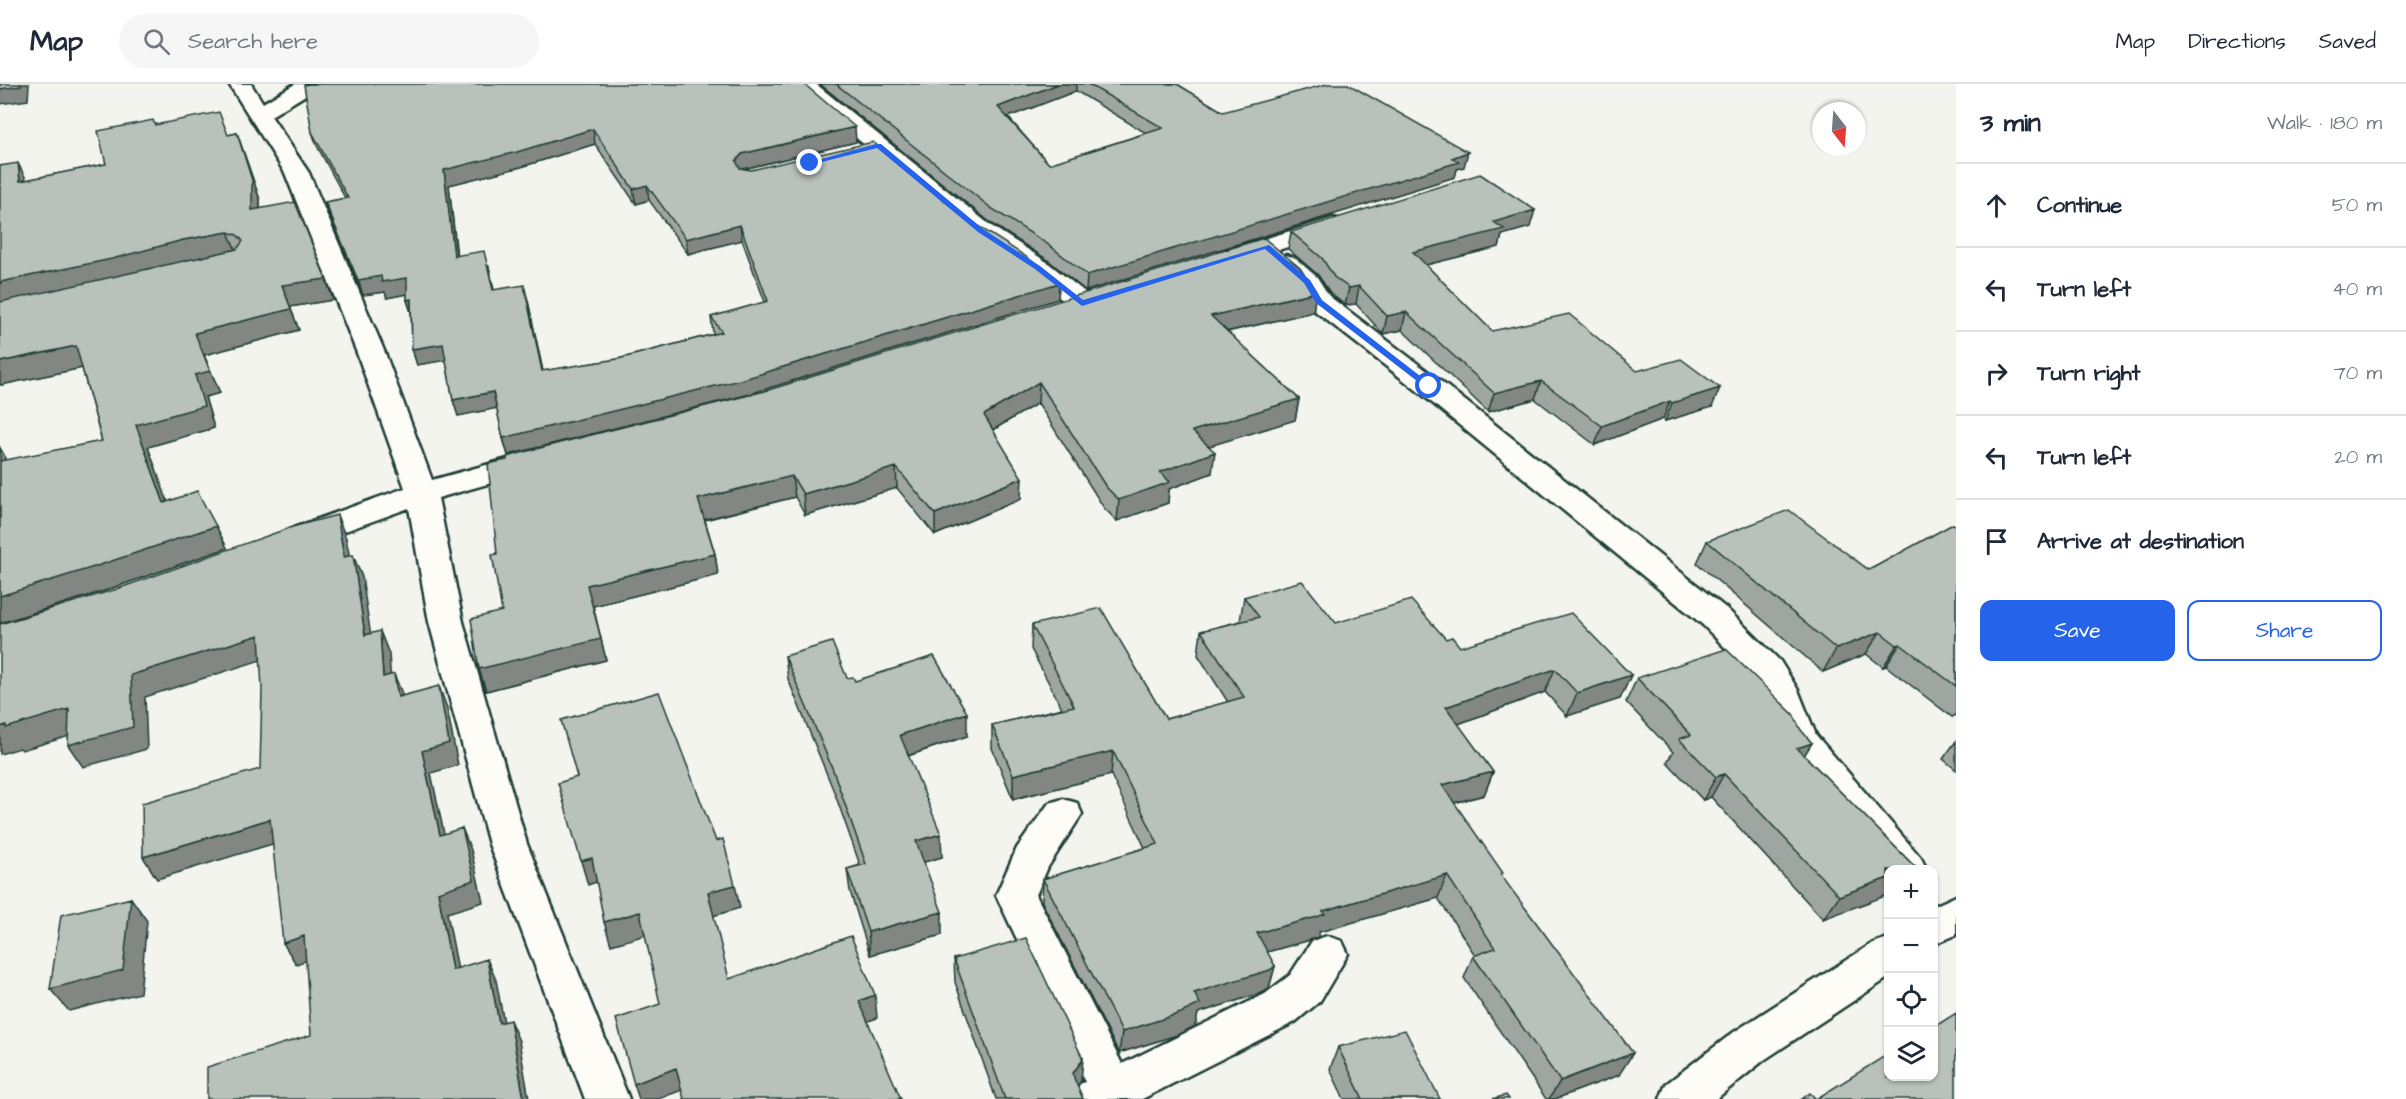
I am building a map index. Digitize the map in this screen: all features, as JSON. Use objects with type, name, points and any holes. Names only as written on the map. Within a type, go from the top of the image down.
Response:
[{"type":"street","points":[[240,84],[297,174],[371,353],[422,493],[447,622],[508,844],[607,1099]]},
{"type":"street","points":[[259,114],[310,84]]},
{"type":"street","points":[[803,84],[867,149],[981,230],[1093,300],[1048,314]]},
{"type":"street","points":[[1201,266],[1356,218]]},
{"type":"street","points":[[1266,246],[1308,282],[1318,301],[1438,393],[1714,617],[1768,670],[1780,690],[1802,743],[1903,865]]},
{"type":"street","points":[[270,547],[422,493],[553,456]]},
{"type":"street","points":[[1063,814],[1031,859],[1016,896],[1104,1095],[1280,1008],[1305,988],[1327,954]]},
{"type":"street","points":[[1683,1099],[1749,1046],[1884,959]]},
{"type":"building","points":[[0,84],[21,84],[21,86],[0,89]]},
{"type":"building","points":[[804,84],[855,127],[742,154],[736,161],[740,168],[751,170],[873,142],[970,221],[1028,258],[1059,283],[744,379],[503,438],[493,392],[453,400],[443,344],[412,349],[411,299],[407,300],[407,278],[382,282],[381,276],[358,280],[325,202],[348,198],[312,132],[304,85]],"holes":[[[593,129],[633,189],[647,185],[686,239],[740,225],[768,301],[711,317],[722,332],[618,359],[542,371],[524,285],[493,290],[484,251],[454,256],[444,170],[517,152]]]},
{"type":"building","points":[[836,84],[1058,84],[998,107],[1049,164],[1163,128],[1088,84],[1177,84],[1223,112],[1327,84],[1348,84],[1468,152],[1452,158],[1459,162],[1087,275],[1049,245],[991,208]]},
{"type":"building","points":[[219,112],[228,135],[237,133],[252,180],[252,210],[295,202],[326,279],[282,285],[291,309],[195,333],[210,371],[195,375],[204,406],[136,425],[164,503],[197,491],[216,526],[0,596],[0,461],[102,441],[76,346],[0,362],[0,302],[237,249],[243,241],[237,235],[228,232],[183,240],[112,259],[0,282],[0,166],[18,163],[20,181],[106,164],[98,131],[153,120],[155,125]]},
{"type":"building","points":[[1480,174],[1535,210],[1494,222],[1504,229],[1413,252],[1492,331],[1569,314],[1637,371],[1681,359],[1720,388],[1672,403],[1670,401],[1602,426],[1541,381],[1494,393],[1406,312],[1387,316],[1359,286],[1349,288],[1334,277],[1322,258],[1291,232]]},
{"type":"building","points":[[1264,238],[1300,268],[1316,292],[1211,316],[1299,399],[1192,431],[1215,452],[1160,472],[1170,482],[1119,500],[1106,487],[1039,382],[984,415],[1022,478],[935,514],[896,467],[803,494],[792,476],[698,499],[715,554],[587,585],[601,639],[479,669],[471,619],[502,611],[492,555],[497,554],[488,464],[507,460],[507,457],[524,452],[765,391]]},
{"type":"building","points":[[1789,510],[1869,570],[1953,524],[1956,526],[1956,686],[1900,644],[1897,645],[1880,632],[1836,649],[1707,541]]},
{"type":"building","points":[[337,515],[344,557],[353,555],[365,635],[380,631],[383,677],[394,674],[398,697],[439,686],[449,743],[422,751],[440,835],[462,828],[474,880],[438,892],[452,970],[487,959],[499,1023],[510,1020],[524,1099],[207,1099],[207,1067],[311,1035],[304,936],[283,943],[270,819],[143,857],[142,803],[260,769],[262,689],[259,635],[131,675],[133,727],[68,745],[69,709],[6,728],[6,725],[0,727],[0,624],[117,589],[292,527]]},
{"type":"building","points":[[1302,581],[1336,623],[1411,600],[1446,639],[1452,637],[1460,647],[1571,613],[1631,675],[1577,693],[1555,669],[1446,707],[1493,772],[1442,785],[1503,873],[1500,874],[1633,1053],[1560,1081],[1473,956],[1495,948],[1447,875],[1323,911],[1325,914],[1317,917],[1257,933],[1275,966],[1270,970],[1194,993],[1200,1004],[1181,1013],[1122,1032],[1043,879],[1158,844],[1113,751],[1013,775],[992,725],[1074,706],[1032,625],[1101,608],[1166,719],[1244,697],[1201,631],[1259,617],[1244,597]]},
{"type":"building","points":[[832,642],[847,678],[853,677],[855,681],[934,656],[967,713],[900,735],[941,834],[916,841],[942,912],[868,932],[847,869],[866,864],[833,770],[785,656]]},
{"type":"building","points":[[1726,649],[1793,714],[1801,730],[1812,743],[1797,748],[1913,865],[1884,865],[1884,879],[1839,896],[1724,774],[1716,777],[1679,739],[1691,735],[1637,678]]},
{"type":"building","points":[[659,692],[716,841],[723,839],[735,885],[708,892],[729,979],[851,936],[875,995],[859,1001],[901,1099],[684,1099],[676,1068],[634,1084],[616,1019],[660,1004],[640,912],[604,922],[592,858],[581,861],[558,783],[577,777],[561,720]]},
{"type":"building","points":[[131,898],[123,970],[50,989],[61,915]]},
{"type":"building","points":[[1026,938],[1083,1059],[1073,1073],[1083,1099],[1005,1099],[954,959]]},
{"type":"building","points":[[1956,1013],[1956,1099],[1816,1099],[1884,1056],[1884,1081],[1938,1081],[1938,1024]]},
{"type":"building","points":[[1405,1030],[1440,1099],[1363,1099],[1338,1047]]},
{"type":"building","points":[[1810,1093],[1816,1099],[1802,1099]]},
{"type":"building","points":[[1506,1095],[1509,1099],[1492,1099]]},
{"type":"route","points":[[810,163],[878,146],[981,230],[1038,267],[1082,303],[1266,246],[1308,282],[1318,301],[1429,386]]}]
